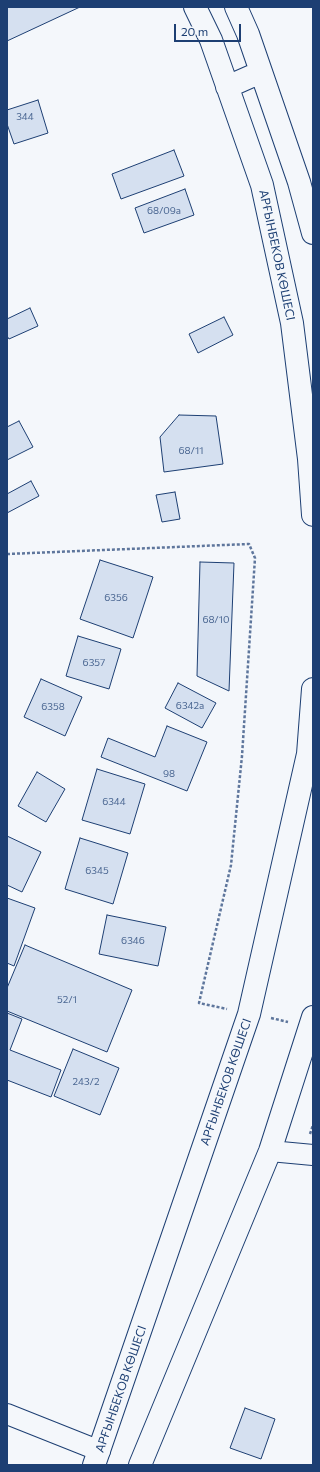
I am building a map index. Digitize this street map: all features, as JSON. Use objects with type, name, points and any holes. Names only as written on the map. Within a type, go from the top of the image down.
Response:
[{"type":"main road","name":"АРҒЫНБЕКОВ КӨШЕСІ","points":[[195,7],[210,40],[262,185],[292,323],[309,459],[313,515]]},
{"type":"main road","points":[[236,7],[248,34],[299,182],[313,233]]},
{"type":"main road","points":[[227,87],[261,72]]},
{"type":"main road","name":"АРҒЫНБЕКОВ КӨШЕСІ","points":[[97,1458],[249,1014],[308,754],[313,688]]},
{"type":"main road","points":[[140,1465],[270,1151],[312,1022]]},
{"type":"street","points":[[270,1151],[313,1155]]},
{"type":"street","points":[[7,1414],[97,1458]]},
{"type":"path","points":[[7,554],[249,544],[255,558],[242,756],[231,865],[199,1003],[249,1014],[312,1022]]},
{"type":"building","points":[[80,7],[7,41],[7,8]]},
{"type":"building","points":[[38,100],[48,133],[14,144],[7,124],[7,110]]},
{"type":"building","points":[[174,150],[184,176],[121,199],[112,174]]},
{"type":"building","points":[[185,189],[194,215],[144,233],[135,208]]},
{"type":"building","points":[[30,308],[38,326],[9,339],[7,336],[7,319]]},
{"type":"building","points":[[224,317],[233,335],[198,353],[189,334]]},
{"type":"building","points":[[179,415],[216,416],[223,464],[164,472],[160,437]]},
{"type":"building","points":[[19,421],[33,447],[7,460],[7,427]]},
{"type":"building","points":[[31,481],[39,496],[7,513],[7,494]]},
{"type":"building","points":[[175,492],[180,519],[162,522],[156,495]]},
{"type":"building","points":[[100,560],[153,577],[133,638],[80,619]]},
{"type":"building","points":[[200,562],[234,563],[229,691],[197,676]]},
{"type":"building","points":[[78,636],[121,649],[109,689],[66,676]]},
{"type":"building","points":[[41,679],[82,697],[65,736],[24,717]]},
{"type":"building","points":[[178,683],[216,703],[202,728],[165,708]]},
{"type":"building","points":[[167,726],[207,742],[187,791],[101,757],[108,738],[155,757]]},
{"type":"building","points":[[97,769],[145,784],[130,834],[82,820]]},
{"type":"building","points":[[37,772],[65,789],[46,822],[18,806]]},
{"type":"building","points":[[7,836],[41,852],[22,892],[7,885]]},
{"type":"building","points":[[80,838],[128,853],[113,904],[65,889]]},
{"type":"building","points":[[7,898],[35,908],[14,966],[7,963]]},
{"type":"building","points":[[107,915],[166,927],[158,966],[99,954]]},
{"type":"building","points":[[25,945],[132,990],[107,1052],[7,1011],[7,988]]},
{"type":"building","points":[[7,1013],[22,1019],[10,1050],[61,1070],[51,1097],[7,1080]]},
{"type":"building","points":[[73,1049],[119,1068],[100,1115],[54,1096]]},
{"type":"building","points":[[245,1408],[275,1419],[261,1459],[230,1448]]}]
